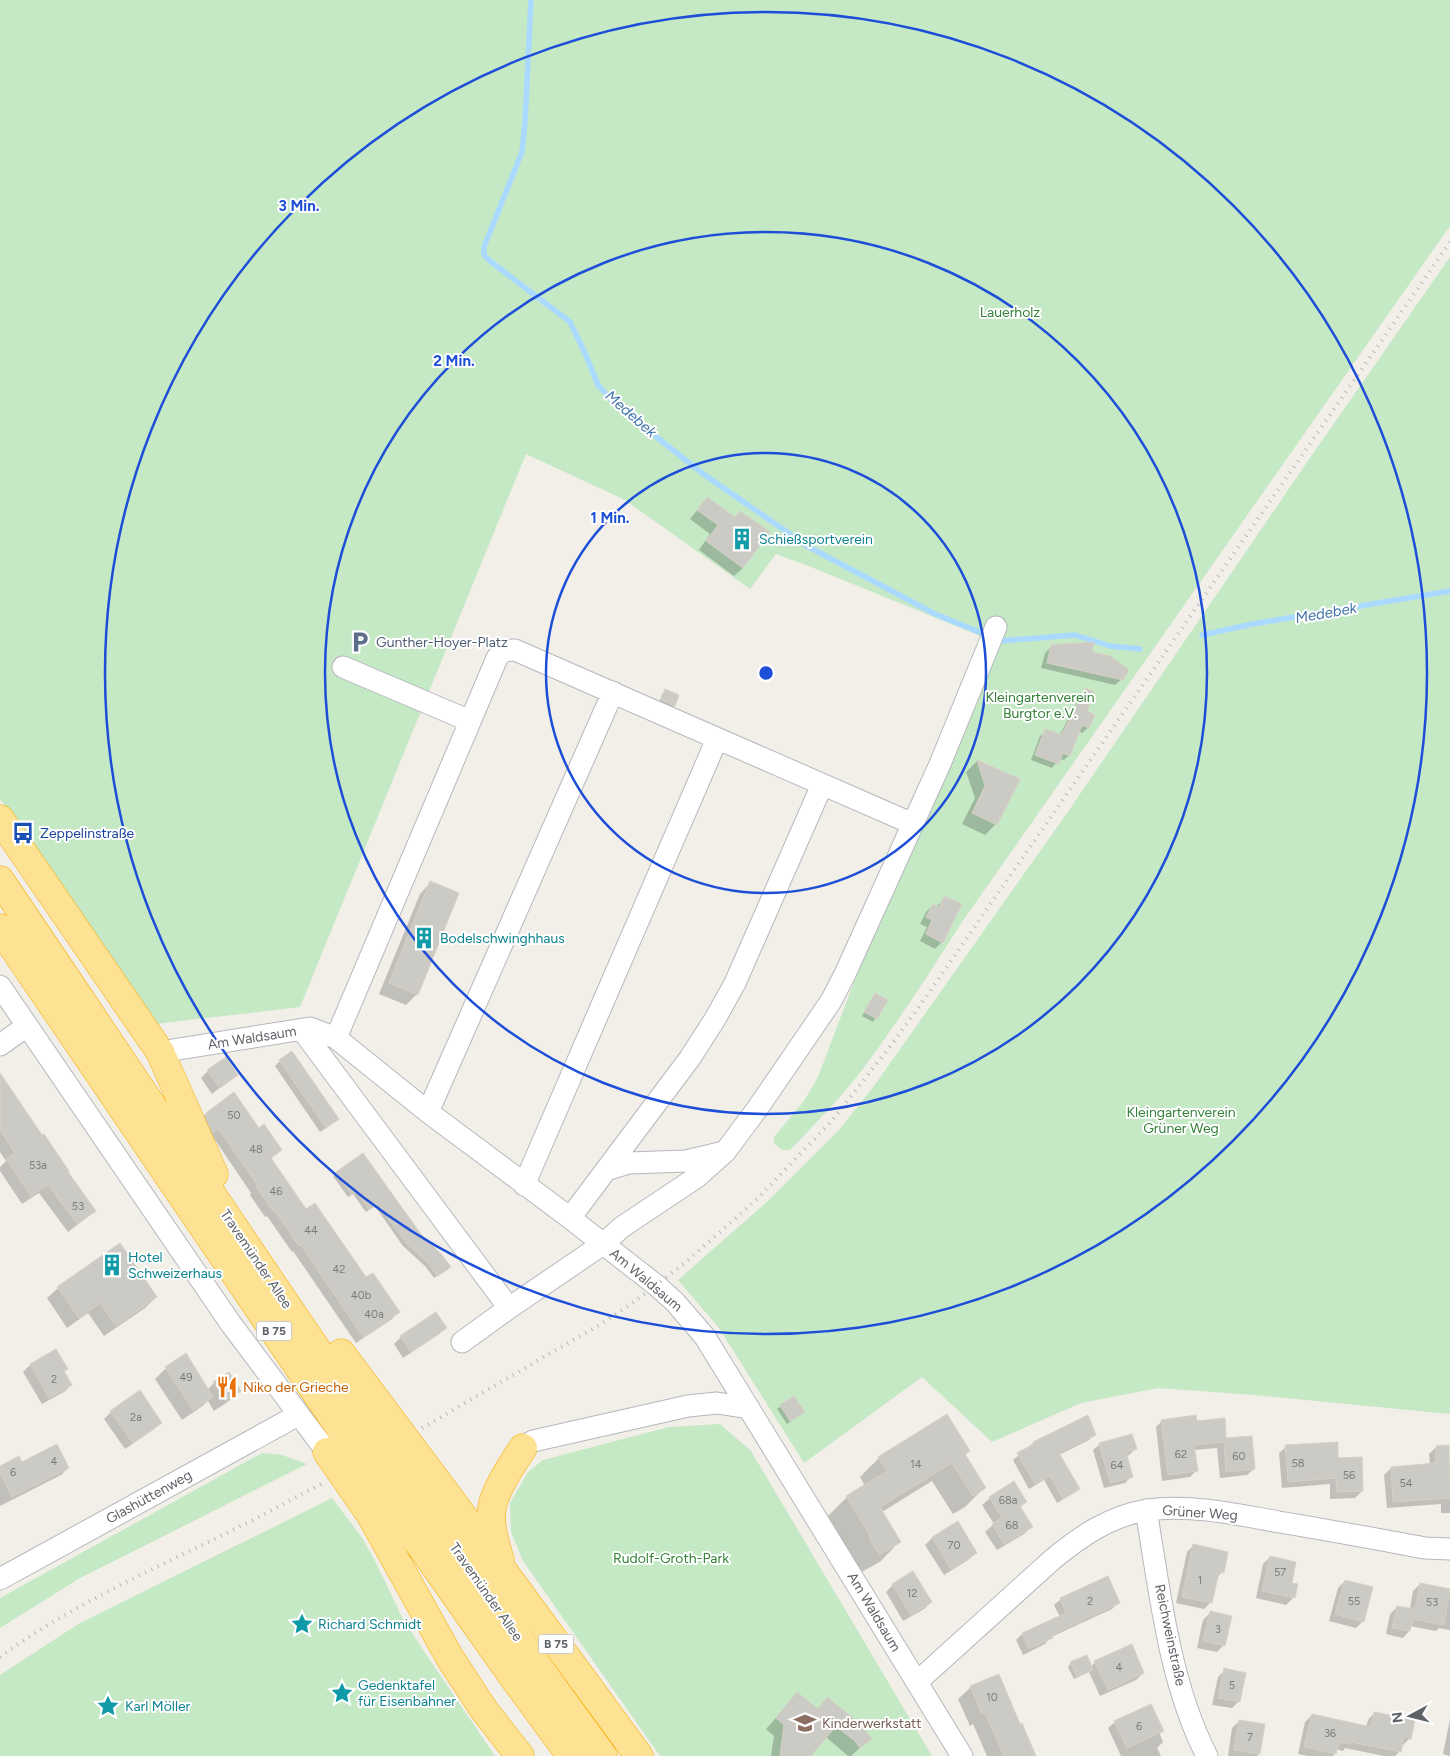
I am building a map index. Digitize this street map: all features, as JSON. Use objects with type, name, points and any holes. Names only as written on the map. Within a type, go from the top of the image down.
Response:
[{"type":"highway","points":[[0,818],[160,1052],[246,1245]]},
{"type":"highway","name":"Travemünder Allee","points":[[0,880],[398,1468],[604,1756]]},
{"type":"highway","name":"Travemünder Allee","points":[[0,928],[401,1518],[571,1756]]},
{"type":"highway","name":"B 75","points":[[246,1245],[341,1353],[639,1756]]},
{"type":"highway","points":[[505,1574],[493,1536],[493,1503],[510,1468],[523,1448]]},
{"type":"highway","points":[[327,1452],[370,1514],[450,1658],[484,1710],[521,1756]]},
{"type":"highway","name":"B 75","points":[[401,1518],[443,1611],[521,1756]]},
{"type":"street","points":[[462,1342],[604,1244],[622,1227],[697,1178],[725,1152],[757,1109],[830,1000],[845,974],[940,764],[996,627]]},
{"type":"street","points":[[336,1038],[497,658],[503,651],[515,650],[913,824]]},
{"type":"street","points":[[343,667],[470,721]]},
{"type":"street","points":[[428,1112],[613,692]]},
{"type":"street","points":[[524,1185],[717,739]]},
{"type":"street","points":[[570,1218],[690,1058],[715,1019],[735,983],[822,785]]},
{"type":"street","points":[[0,986],[231,1324],[298,1416],[327,1452]]},
{"type":"street","points":[[0,1044],[27,1026]]},
{"type":"street","name":"Am Waldsaum","points":[[160,1052],[310,1028],[336,1038],[428,1112],[656,1285],[675,1302],[705,1337],[962,1756]]},
{"type":"street","points":[[302,1030],[509,1308]]},
{"type":"street","points":[[606,1170],[629,1163],[686,1161],[725,1152]]},
{"type":"street","points":[[523,1448],[533,1441],[676,1408],[717,1403],[749,1408]]},
{"type":"street","name":"Glashüttenweg","points":[[0,1579],[298,1416]]},
{"type":"street","name":"Grüner Weg","points":[[917,1682],[1076,1540],[1108,1521],[1146,1510],[1184,1509],[1227,1513],[1425,1548],[1450,1549]]},
{"type":"street","name":"Reichweinstraße","points":[[1146,1510],[1165,1621],[1183,1698],[1207,1756]]},
{"type":"green space","name":"Lauerholz","points":[[0,0],[1450,0],[1450,226],[962,922],[873,1056],[843,1094],[790,1150],[782,1150],[774,1143],[774,1137],[804,1101],[818,1077],[854,982],[938,783],[1000,644],[776,554],[750,589],[625,500],[526,454],[300,1007],[155,1024],[0,799]]},
{"type":"green space","name":"Kleingartenverein Grüner Weg","points":[[1450,257],[1450,1414],[1254,1395],[1158,1388],[1081,1403],[992,1442],[922,1377],[804,1463],[719,1328],[678,1280],[769,1200],[838,1131],[874,1086],[1067,813]]},
{"type":"green space","name":"Rudolf-Groth-Park","points":[[720,1424],[751,1451],[932,1756],[660,1756],[523,1561],[511,1532],[510,1503],[528,1472],[543,1460],[669,1427]]},
{"type":"green space","points":[[262,1453],[282,1455],[307,1464],[80,1578],[0,1628],[0,1598]]},
{"type":"green space","points":[[332,1498],[363,1539],[402,1617],[495,1756],[0,1756],[0,1675],[80,1623]]},
{"type":"building","name":"Schießsportverein","points":[[707,497],[735,517],[740,511],[770,532],[743,568],[706,541],[718,525],[697,510]]},
{"type":"building","points":[[1094,642],[1092,652],[1110,656],[1129,670],[1123,680],[1047,663],[1051,645]]},
{"type":"building","points":[[1086,688],[1094,692],[1087,711],[1095,715],[1089,728],[1082,725],[1070,756],[1063,753],[1059,764],[1035,755],[1045,729],[1061,735]]},
{"type":"building","points":[[665,689],[679,695],[675,706],[661,700]]},
{"type":"building","points":[[977,760],[1020,779],[997,825],[972,813],[985,786]]},
{"type":"building","name":"Bodelschwinghhaus","points":[[430,881],[459,893],[418,995],[389,983]]},
{"type":"building","points":[[944,896],[962,904],[943,943],[926,934],[932,920],[926,917],[933,904],[939,907]]},
{"type":"building","points":[[875,993],[888,1000],[877,1019],[864,1012]]},
{"type":"building","points":[[292,1051],[339,1119],[326,1128],[279,1060]]},
{"type":"building","points":[[226,1057],[238,1075],[220,1088],[207,1070]]},
{"type":"building","points":[[0,1073],[96,1211],[77,1224],[48,1185],[31,1196],[6,1159],[15,1153],[0,1130]]},
{"type":"building","points":[[234,1092],[259,1128],[264,1124],[282,1150],[271,1158],[306,1209],[315,1203],[366,1277],[373,1273],[400,1312],[363,1337],[301,1245],[299,1246],[256,1187],[258,1186],[218,1128],[213,1133],[205,1115],[206,1113]]},
{"type":"building","points":[[363,1153],[420,1233],[451,1267],[438,1276],[429,1264],[406,1243],[378,1204],[369,1210],[357,1192],[352,1195],[336,1172]]},
{"type":"building","name":"Hotel Schweizerhaus","points":[[120,1243],[157,1297],[116,1326],[100,1303],[79,1318],[57,1287]]},
{"type":"building","points":[[436,1312],[447,1328],[411,1352],[400,1336]]},
{"type":"building","points":[[56,1349],[68,1369],[64,1371],[72,1385],[49,1398],[30,1364]]},
{"type":"building","points":[[186,1353],[213,1397],[193,1410],[165,1367]]},
{"type":"building","points":[[229,1372],[241,1391],[226,1401],[213,1382]]},
{"type":"building","points":[[140,1390],[162,1423],[133,1443],[110,1411]]},
{"type":"building","points":[[794,1396],[805,1412],[790,1421],[780,1405]]},
{"type":"building","points":[[947,1414],[970,1451],[965,1454],[986,1488],[973,1496],[952,1463],[880,1507],[901,1542],[879,1555],[869,1538],[871,1537],[846,1496],[887,1471],[878,1457]]},
{"type":"building","points":[[1088,1415],[1096,1435],[1059,1453],[1080,1489],[1063,1499],[1050,1476],[1035,1484],[1017,1453],[1034,1444],[1033,1442]]},
{"type":"building","points":[[1196,1415],[1197,1421],[1225,1418],[1226,1438],[1252,1436],[1255,1469],[1226,1472],[1224,1442],[1194,1445],[1198,1471],[1168,1475],[1161,1420]]},
{"type":"building","points":[[1132,1434],[1137,1449],[1126,1452],[1133,1477],[1110,1483],[1099,1443]]},
{"type":"building","points":[[1338,1442],[1338,1458],[1362,1457],[1363,1491],[1337,1492],[1336,1478],[1288,1482],[1285,1445]]},
{"type":"building","points":[[57,1444],[69,1468],[12,1497],[0,1473],[0,1466],[19,1456],[22,1462]]},
{"type":"building","points":[[1449,1445],[1450,1498],[1393,1502],[1391,1467],[1436,1463],[1436,1446]]},
{"type":"building","points":[[1014,1481],[1027,1502],[1020,1506],[1033,1527],[1004,1544],[992,1524],[1002,1518],[989,1497]]},
{"type":"building","points":[[958,1521],[977,1553],[951,1569],[932,1537]]},
{"type":"building","points":[[1193,1544],[1228,1552],[1224,1573],[1219,1572],[1212,1603],[1182,1597]]},
{"type":"building","points":[[1270,1556],[1296,1562],[1292,1583],[1298,1584],[1295,1598],[1262,1591]]},
{"type":"building","points":[[913,1571],[932,1602],[911,1615],[892,1584]]},
{"type":"building","points":[[1108,1576],[1120,1603],[1051,1635],[1053,1638],[1029,1649],[1022,1633],[1066,1613],[1060,1598]]},
{"type":"building","points":[[1345,1580],[1373,1587],[1364,1622],[1335,1614]]},
{"type":"building","points":[[1420,1583],[1450,1589],[1444,1625],[1413,1619],[1410,1631],[1392,1628],[1397,1606],[1415,1609]]},
{"type":"building","points":[[1210,1611],[1232,1616],[1225,1646],[1203,1641]]},
{"type":"building","points":[[1132,1644],[1144,1673],[1108,1690],[1094,1661]]},
{"type":"building","points":[[1087,1655],[1093,1670],[1077,1677],[1070,1662]]},
{"type":"building","points":[[1224,1668],[1246,1673],[1240,1702],[1218,1698]]},
{"type":"building","points":[[999,1674],[1036,1756],[1004,1756],[985,1713],[982,1715],[970,1686]]},
{"type":"building","name":"Kinderwerkstatt","points":[[797,1692],[818,1709],[827,1697],[859,1723],[872,1739],[860,1748],[855,1741],[836,1726],[811,1756],[780,1756],[784,1725],[776,1718]]},
{"type":"building","points":[[1151,1704],[1164,1731],[1127,1748],[1114,1721]]},
{"type":"building","points":[[1374,1712],[1415,1720],[1411,1739],[1404,1737],[1401,1752],[1351,1742],[1351,1744],[1339,1742],[1336,1754],[1304,1747],[1312,1714],[1371,1727]]},
{"type":"building","points":[[1239,1720],[1265,1724],[1260,1754],[1234,1750]]},
{"type":"waterway","name":"Medebek","points":[[531,0],[522,152],[484,247],[484,255],[570,322],[598,385],[616,405],[702,473],[807,546],[935,614],[989,636]]},
{"type":"waterway","name":"Medebek","points":[[1202,635],[1253,624],[1450,591]]},
{"type":"waterway","name":"Medebek","points":[[999,641],[1075,635],[1110,646],[1140,649]]},
{"type":"railway","points":[[422,1428],[599,1325],[631,1304],[686,1262],[755,1201],[830,1123],[892,1044],[928,994],[1450,242]]},
{"type":"railway","points":[[0,1657],[60,1618],[92,1600],[321,1484]]},
{"type":"place","name":"Schießsportverein","points":[[742,539]]},
{"type":"place","name":"Gunther-Hoyer-Platz","points":[[360,642]]},
{"type":"place","name":"Zeppelinstraße","points":[[23,833]]},
{"type":"place","name":"Bodelschwinghhaus","points":[[424,938]]},
{"type":"place","name":"Hotel Schweizerhaus","points":[[112,1265]]},
{"type":"place","name":"Niko der Grieche","points":[[227,1387]]},
{"type":"place","name":"Richard Schmidt","points":[[302,1624]]},
{"type":"place","name":"Gedenktafel für Eisenbahner","points":[[342,1693]]},
{"type":"place","name":"Karl Möller","points":[[108,1706]]},
{"type":"place","name":"Kinderwerkstatt","points":[[805,1723]]},
{"type":"park label","name":"Kleingartenverein Burgtor e.V.","points":[[1040,706]]}]
